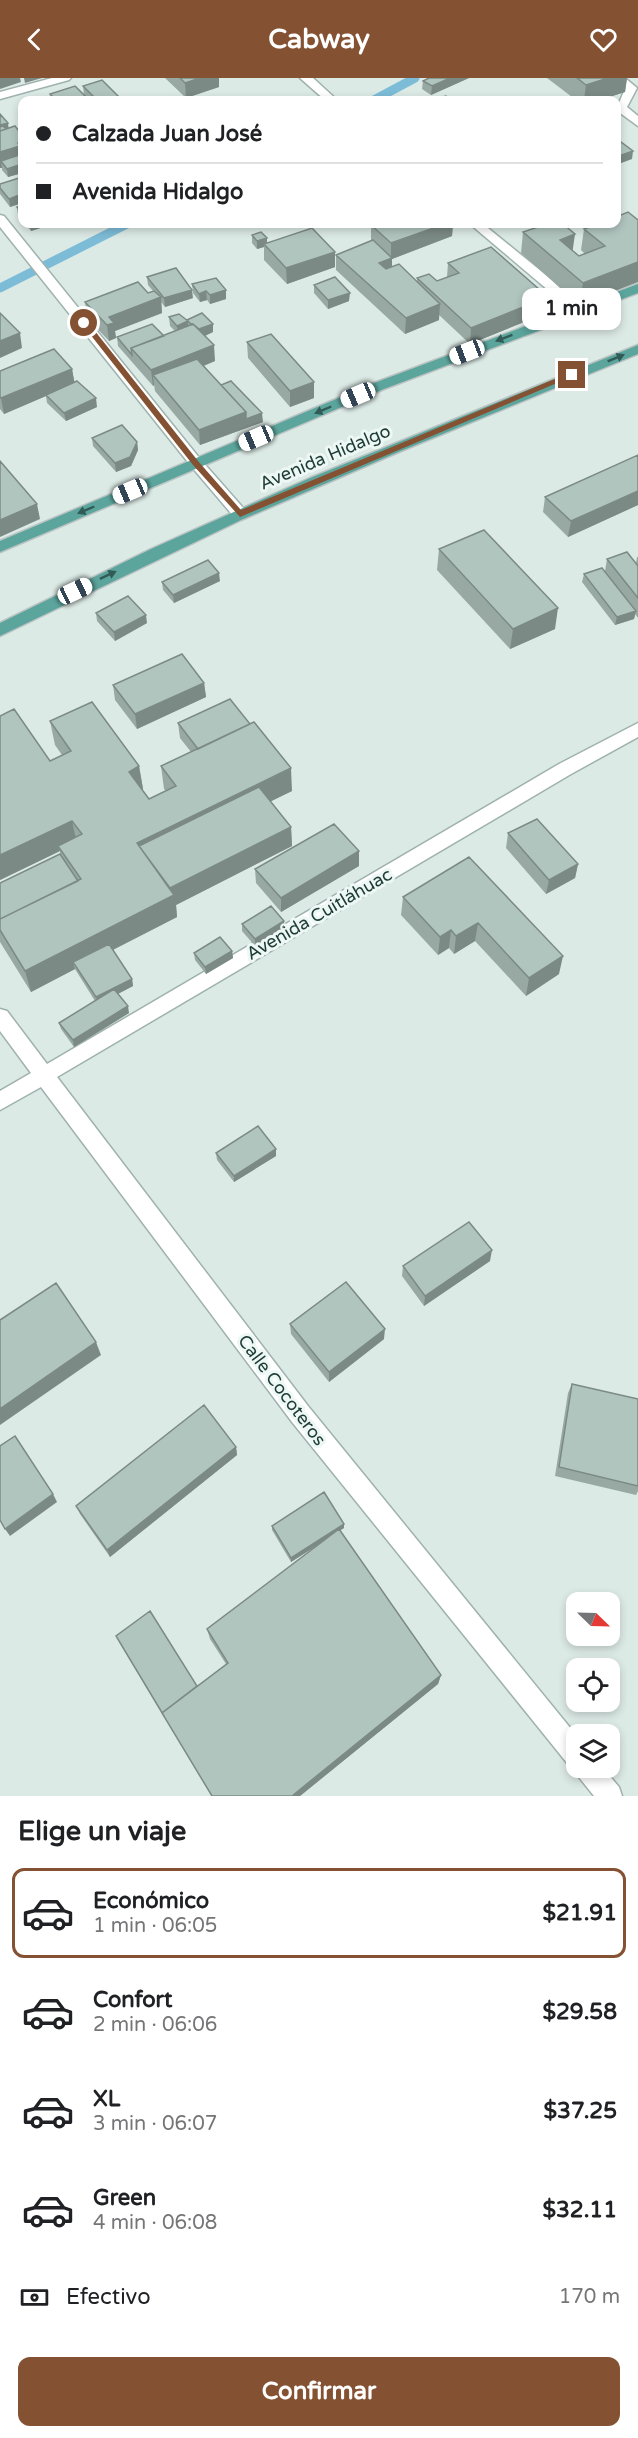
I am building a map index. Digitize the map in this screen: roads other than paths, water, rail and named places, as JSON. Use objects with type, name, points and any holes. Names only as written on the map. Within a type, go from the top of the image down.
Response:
[{"type":"main road","points":[[0,547],[378,387],[638,288]]},
{"type":"main road","name":"Avenida Hidalgo","points":[[0,630],[75,591],[240,514],[638,349]]},
{"type":"street","points":[[0,96],[65,78]]},
{"type":"street","points":[[306,78],[326,96]]},
{"type":"street","points":[[618,78],[634,87],[621,108],[638,122]]},
{"type":"street","points":[[0,219],[196,463],[240,514]]},
{"type":"street","points":[[481,228],[579,309]]},
{"type":"street","name":"Avenida Cuitláhuac","points":[[0,1101],[565,769],[638,729]]},
{"type":"street","name":"Calle Cocoteros","points":[[0,1017],[300,1414],[566,1742]]},
{"type":"street","points":[[596,1778],[610,1796]]},
{"type":"waterway","points":[[381,96],[415,78]]},
{"type":"waterway","points":[[0,288],[119,228]]}]
